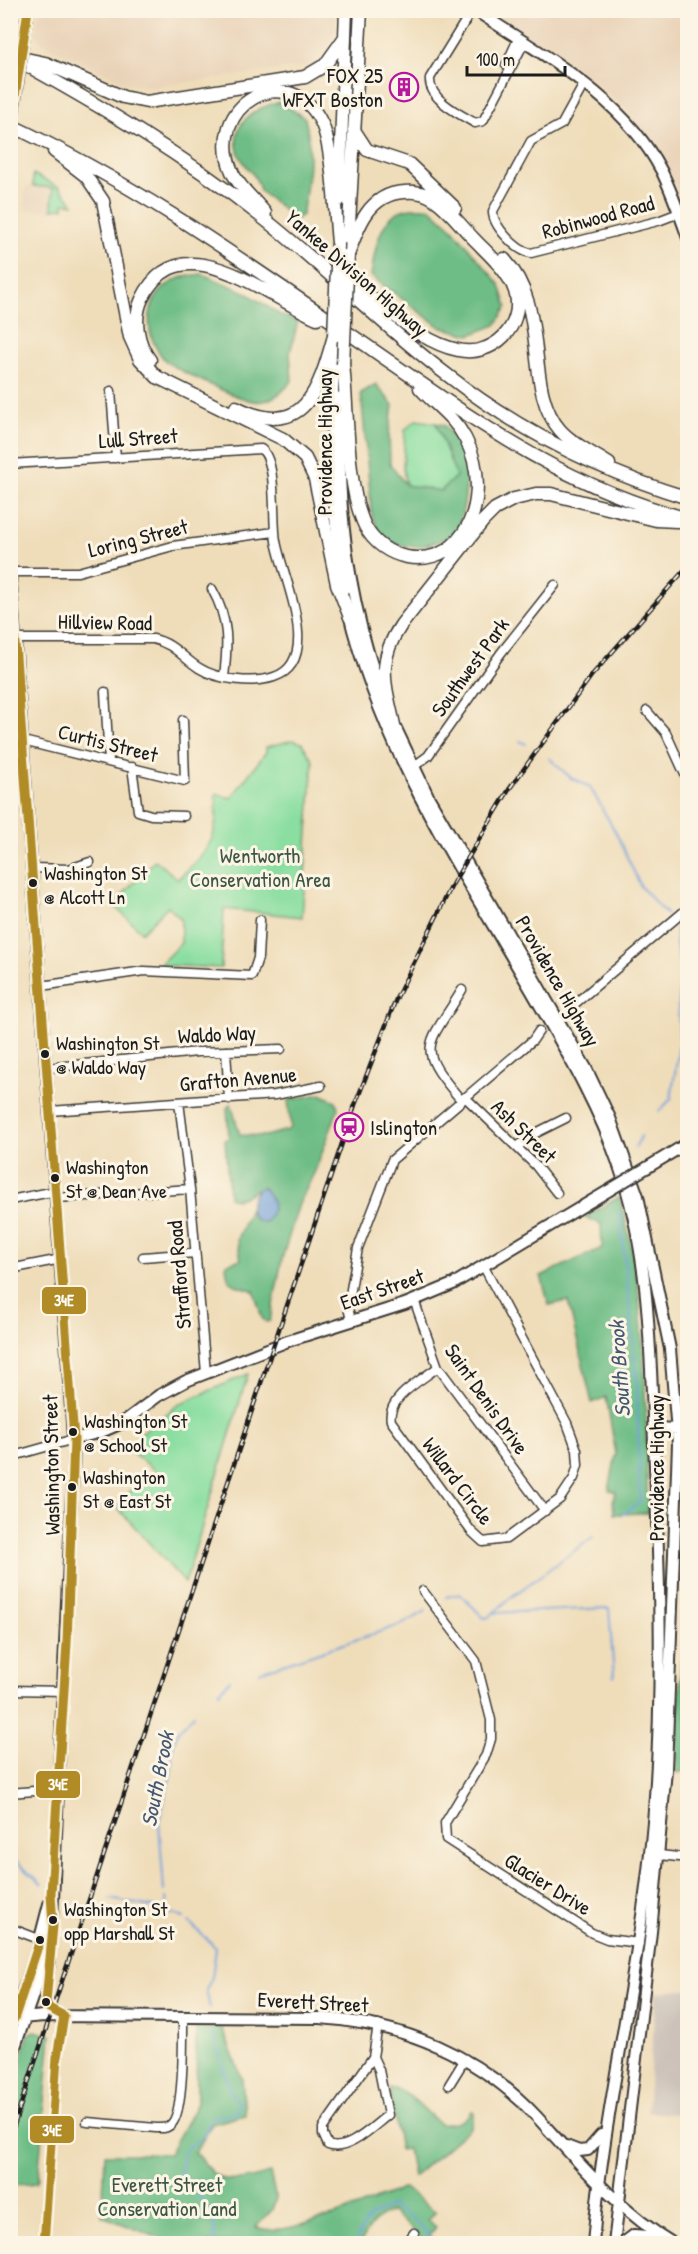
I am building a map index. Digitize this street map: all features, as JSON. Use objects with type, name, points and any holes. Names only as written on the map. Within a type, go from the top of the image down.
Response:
[{"type":"highway","points":[[346,10],[338,332],[322,381],[310,400],[292,413],[263,417],[246,413],[159,368],[142,345],[137,326],[139,307],[147,289],[163,274],[182,265],[203,264],[224,270],[338,332],[407,373],[490,431],[552,467],[617,497],[687,520]]},
{"type":"highway","name":"Providence Highway","points":[[343,364],[361,10]]},
{"type":"highway","points":[[10,56],[45,63],[123,97],[154,102],[305,77],[325,65],[345,37]]},
{"type":"highway","name":"Yankee Division Highway","points":[[10,56],[140,130],[214,181],[277,229],[428,360],[480,399],[551,442],[630,479],[687,498]]},
{"type":"highway","points":[[277,229],[234,174],[227,139],[231,120],[243,103],[255,96],[274,92],[300,99],[310,107],[322,124],[339,243]]},
{"type":"highway","points":[[10,125],[96,168],[168,210],[338,332]]},
{"type":"highway","points":[[354,130],[367,150],[414,168],[516,273],[527,296],[545,401],[552,418],[572,441],[630,479]]},
{"type":"highway","points":[[39,139],[86,176],[103,201],[130,337],[135,351],[146,367],[166,382],[283,439],[305,458],[315,479],[338,584],[350,617]]},
{"type":"highway","points":[[324,269],[361,290],[426,335],[457,350],[472,351],[489,347],[506,334],[513,322],[517,302],[509,278],[443,207],[429,196],[401,192],[380,199],[366,214],[348,255]]},
{"type":"highway","points":[[343,364],[355,489],[363,524],[371,536],[385,549],[397,555],[417,559],[439,554],[461,537],[475,505],[477,477],[472,452],[461,431],[407,373]]},
{"type":"highway","points":[[394,725],[383,674],[389,645],[408,616],[495,510],[521,496],[543,494],[656,520],[687,520]]},
{"type":"main road","points":[[10,134],[28,10]]},
{"type":"main road","points":[[473,10],[585,84],[610,106],[639,137],[660,169],[687,238]]},
{"type":"main road","name":"Providence Highway","points":[[332,350],[331,485],[337,545],[350,617],[373,694],[405,771],[577,1070],[616,1157],[633,1213],[644,1271],[654,1428],[661,1603],[660,1715],[652,1839],[639,1944],[607,2120]]},
{"type":"main road","name":"Providence Highway","points":[[343,364],[339,461],[345,543],[363,635],[394,725],[413,767],[586,1068],[614,1126],[638,1197],[662,1302],[674,1372],[678,1429],[668,1742],[645,1989],[614,2244]]},
{"type":"main road","name":"Washington Street","points":[[10,2061],[26,2017],[46,1941],[51,1894],[64,1691],[74,1439],[23,741],[15,708],[15,639],[11,571]]},
{"type":"main road","name":"East Street","points":[[74,1439],[112,1428],[131,1418],[158,1396],[206,1373],[414,1300],[453,1284],[687,1143]]},
{"type":"main road","points":[[654,1428],[678,1429]]},
{"type":"main road","points":[[46,1941],[46,2002],[49,2008],[64,2016]]},
{"type":"main road","name":"Washington Street","points":[[12,2022],[46,1941]]},
{"type":"main road","name":"Everett Street","points":[[12,2022],[26,2017],[64,2016],[319,2018],[378,2025],[420,2038],[465,2059],[513,2094],[619,2203],[669,2241]]},
{"type":"main road","points":[[560,2142],[576,2150],[588,2150],[596,2144],[607,2120]]},
{"type":"main road","points":[[593,2244],[598,2183],[607,2120]]},
{"type":"main road","points":[[622,2244],[636,2235],[669,2241]]},
{"type":"street","points":[[473,10],[432,75],[430,86],[446,105],[478,123],[484,119],[521,41]]},
{"type":"street","points":[[505,73],[509,54],[521,41]]},
{"type":"street","name":"Robinwood Road","points":[[585,84],[562,124],[540,134],[527,147],[493,211],[494,221],[521,250],[531,253],[658,221],[679,213]]},
{"type":"street","points":[[111,392],[116,458]]},
{"type":"street","name":"Lull Street","points":[[10,464],[251,448],[266,453],[270,460],[274,532]]},
{"type":"street","name":"Loring Street","points":[[11,571],[78,572],[174,546],[274,532]]},
{"type":"street","name":"Hillview Road","points":[[15,639],[153,639],[173,646],[201,669],[224,677],[260,680],[274,677],[295,662],[299,652],[296,617],[274,532]]},
{"type":"street","name":"Southwest Park","points":[[413,767],[428,756],[495,660],[555,585]]},
{"type":"street","points":[[212,589],[222,606],[228,631],[224,677]]},
{"type":"street","points":[[105,692],[109,761]]},
{"type":"street","points":[[647,711],[666,733],[687,781]]},
{"type":"street","name":"Curtis Street","points":[[23,741],[185,781],[183,720]]},
{"type":"street","points":[[132,767],[135,803],[138,811],[151,815],[184,816]]},
{"type":"street","points":[[10,793],[26,790]]},
{"type":"street","points":[[33,868],[69,869],[90,862]]},
{"type":"street","points":[[571,1007],[687,908]]},
{"type":"street","points":[[41,986],[144,971],[252,976],[258,958],[260,920]]},
{"type":"street","name":"Ash Street","points":[[462,990],[433,1038],[429,1049],[434,1067],[463,1099],[517,1147],[557,1193]]},
{"type":"street","points":[[351,1321],[348,1307],[358,1248],[390,1166],[398,1154],[533,1040],[539,1031]]},
{"type":"street","name":"Waldo Way","points":[[47,1068],[167,1054],[282,1049]]},
{"type":"street","points":[[226,1051],[229,1099]]},
{"type":"street","name":"Grafton Avenue","points":[[50,1111],[287,1094],[321,1086]]},
{"type":"street","name":"Strafford Road","points":[[179,1102],[190,1189],[206,1373]]},
{"type":"street","points":[[517,1147],[534,1134],[566,1118]]},
{"type":"street","points":[[10,1200],[57,1195],[190,1189]]},
{"type":"street","points":[[143,1257],[195,1253]]},
{"type":"street","points":[[10,1269],[62,1259]]},
{"type":"street","name":"Willard Circle","points":[[438,1367],[396,1400],[390,1415],[391,1421],[471,1531],[483,1542],[506,1539],[560,1499],[574,1478],[578,1465],[577,1450],[565,1417],[484,1267]]},
{"type":"street","name":"Saint Denis Drive","points":[[414,1300],[438,1367],[545,1510]]},
{"type":"street","points":[[10,1457],[74,1439]]},
{"type":"street","name":"Glacier Drive","points":[[423,1591],[476,1661],[491,1720],[491,1739],[486,1755],[445,1823],[445,1837],[449,1842],[592,1933],[607,1939],[639,1944]]},
{"type":"street","points":[[10,1690],[64,1691]]},
{"type":"street","points":[[10,1792],[58,1789]]},
{"type":"street","points":[[659,1855],[687,1858]]},
{"type":"street","points":[[10,1928],[46,1941]]},
{"type":"street","points":[[44,2244],[57,2057],[64,2016]]},
{"type":"street","points":[[87,2122],[156,2128],[165,2128],[172,2123],[179,2103],[183,2018]]},
{"type":"street","points":[[373,2057],[323,2128],[322,2134],[328,2145],[335,2148],[345,2145],[388,2115],[373,2057],[378,2025]]},
{"type":"street","points":[[449,2085],[465,2059]]},
{"type":"street","points":[[406,2244],[414,2233]]},
{"type":"shaded area","points":[[39,10],[336,11],[335,31],[330,45],[309,66],[151,87],[124,83],[48,46],[35,36]]},
{"type":"shaded area","points":[[490,11],[687,11],[687,211],[662,156],[625,108],[590,78]]},
{"type":"shaded area","points":[[33,174],[59,187],[74,204],[64,203],[64,208],[52,212],[25,210],[24,193],[27,186],[33,186]]},
{"type":"shaded area","points":[[687,1989],[687,2115],[647,2112],[656,1993]]},
{"type":"green space","points":[[280,102],[305,118],[309,142],[308,179],[302,215],[296,219],[260,191],[256,180],[239,154],[237,143],[237,134],[246,119],[262,108]]},
{"type":"green space","points":[[33,174],[59,187],[74,204],[64,203],[64,208],[52,209],[53,188],[33,186]]},
{"type":"green space","points":[[430,208],[453,229],[500,285],[507,307],[496,325],[470,335],[440,327],[371,276],[376,246],[390,219],[406,209]]},
{"type":"green space","points":[[202,274],[245,292],[282,316],[298,321],[290,353],[292,381],[275,396],[265,401],[253,401],[234,395],[168,363],[156,347],[149,324],[153,303],[159,293],[180,278]]},
{"type":"green space","points":[[376,384],[393,405],[389,433],[390,464],[406,485],[441,491],[456,476],[436,423],[444,425],[460,450],[466,476],[461,518],[456,533],[437,542],[412,547],[383,539],[372,516],[361,393]]},
{"type":"green space","points":[[416,420],[436,423],[457,476],[441,491],[406,485],[403,469],[405,430]]},
{"type":"green space","name":"Wentworth Conservation Area","points":[[293,740],[302,743],[313,761],[302,917],[224,909],[221,968],[159,965],[181,943],[181,919],[168,906],[142,932],[113,905],[155,860],[178,879],[198,859],[210,842],[216,823],[216,794],[231,798],[266,752],[266,747]]},
{"type":"green space","points":[[320,1094],[336,1101],[338,1109],[316,1169],[299,1204],[282,1259],[270,1321],[266,1322],[262,1318],[254,1291],[234,1285],[227,1272],[226,1264],[241,1259],[237,1239],[250,1209],[253,1218],[256,1189],[240,1198],[229,1197],[225,1140],[229,1138],[227,1108],[231,1104],[240,1135],[265,1136],[288,1130],[291,1127],[288,1100]]},
{"type":"green space","points":[[619,1197],[629,1236],[641,1314],[648,1513],[614,1514],[613,1501],[616,1492],[609,1490],[616,1454],[606,1397],[592,1403],[568,1301],[549,1305],[541,1276],[602,1248],[601,1224],[585,1217]]},
{"type":"green space","points":[[248,1374],[185,1583],[117,1507],[134,1487],[160,1474],[130,1451],[141,1443],[140,1434],[179,1404]]},
{"type":"green space","points":[[681,1660],[687,1660],[688,1770],[676,1773]]},
{"type":"green space","name":"Everett Street Conservation Land","points":[[196,2028],[222,2028],[242,2079],[245,2115],[212,2124],[194,2154],[200,2157],[213,2174],[228,2180],[244,2180],[270,2173],[276,2198],[272,2210],[256,2227],[269,2230],[307,2224],[404,2188],[436,2212],[427,2220],[436,2227],[424,2244],[416,2243],[421,2237],[392,2212],[381,2217],[369,2228],[360,2244],[172,2243],[102,2216],[105,2154],[169,2154],[197,2103]]},
{"type":"green space","points":[[35,2031],[51,2035],[38,2179],[36,2183],[16,2185],[11,2190],[11,2089],[29,2034]]},
{"type":"green space","points":[[389,2088],[403,2092],[440,2124],[458,2122],[471,2111],[474,2112],[471,2127],[413,2177],[408,2149],[400,2150]]},
{"type":"water","points":[[262,1187],[273,1203],[272,1212],[266,1222],[254,1218],[251,1207],[253,1195]]},
{"type":"waterway","name":"South Brook","points":[[520,741],[526,744]]},
{"type":"waterway","name":"South Brook","points":[[549,758],[571,778],[590,787],[616,833],[641,887],[667,915]]},
{"type":"waterway","name":"South Brook","points":[[659,1111],[671,1099],[680,1040],[678,1009],[681,968],[676,946],[676,928]]},
{"type":"waterway","name":"South Brook","points":[[635,1148],[641,1136]]},
{"type":"waterway","name":"South Brook","points":[[620,1212],[637,1382],[640,1502],[622,1515]]},
{"type":"waterway","name":"South Brook","points":[[446,1597],[460,1594],[484,1618],[489,1617],[510,1598],[593,1537]]},
{"type":"waterway","points":[[494,1613],[609,1608],[614,1677]]},
{"type":"waterway","name":"South Brook","points":[[259,1672],[403,1624],[426,1611]]},
{"type":"waterway","name":"South Brook","points":[[219,1692],[230,1680]]},
{"type":"waterway","name":"South Brook","points":[[164,1891],[159,1822],[172,1769],[172,1750],[178,1731],[194,1714]]},
{"type":"waterway","points":[[10,1856],[42,1884]]},
{"type":"waterway","name":"South Brook","points":[[166,1898],[168,1912]]},
{"type":"waterway","points":[[110,1899],[157,1908],[184,1918]]},
{"type":"waterway","points":[[189,1922],[216,1948],[212,1978],[206,1990],[210,2008]]},
{"type":"waterway","points":[[213,2033],[231,2093],[239,2104],[236,2113],[212,2117],[203,2137],[184,2150],[180,2171],[213,2215],[215,2244]]},
{"type":"waterway","points":[[354,2244],[369,2217],[391,2206],[413,2219],[438,2244]]},
{"type":"railway","points":[[10,2137],[355,1105],[396,999],[453,883],[510,788],[592,675],[688,566]]},
{"type":"transit line","name":"34E","points":[[10,130],[28,10]]},
{"type":"transit line","name":"34E","points":[[10,576],[74,1439],[67,1643],[51,1894],[53,1926],[46,2002],[49,2008],[64,2016]]},
{"type":"transit line","name":"34E","points":[[14,2019],[40,1940]]},
{"type":"transit line","name":"34E","points":[[44,2244],[57,2057],[64,2016]]},
{"type":"place","name":"FOX 25 WFXT Boston","points":[[404,87]]},
{"type":"place","name":"Washington St @ Alcott Ln","points":[[33,883]]},
{"type":"place","name":"Washington St @ Waldo Way","points":[[45,1054]]},
{"type":"place","name":"Islington","points":[[349,1127]]},
{"type":"place","name":"Washington St @ Dean Ave","points":[[55,1178]]},
{"type":"place","name":"Washington St @ School St","points":[[73,1432]]},
{"type":"place","name":"Washington St @ East St","points":[[72,1487]]},
{"type":"place","name":"Washington St opp Marshall St","points":[[53,1920]]}]
